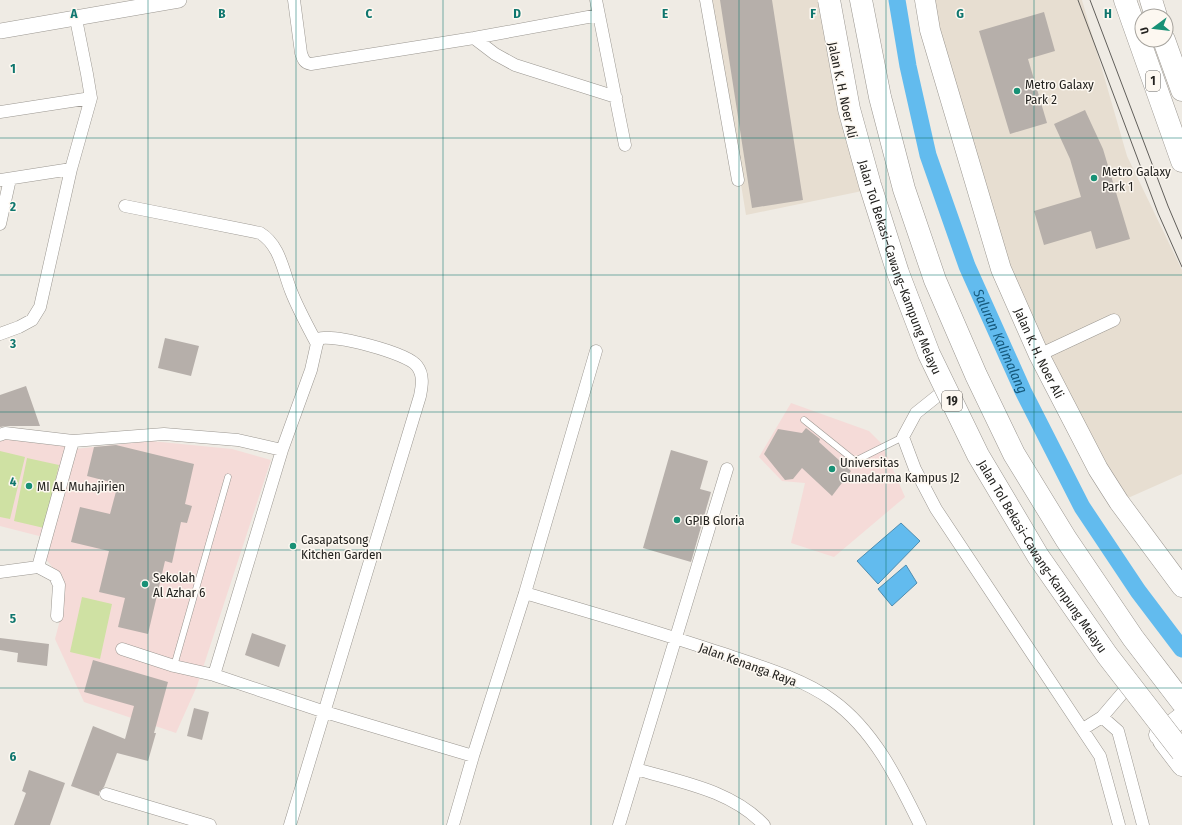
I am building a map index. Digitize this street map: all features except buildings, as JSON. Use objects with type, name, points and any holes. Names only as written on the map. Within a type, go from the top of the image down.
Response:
[{"type":"highway","name":"Jalan Tol Bekasi–Cawang–Kampung Melayu","points":[[829,0],[849,109],[870,185],[898,274],[929,354],[978,455],[1038,556],[1107,655],[1182,752]]},
{"type":"highway","name":"Jalan Tol Bekasi–Cawang–Kampung Melayu","points":[[861,0],[880,97],[904,189],[935,280],[976,375],[1014,454],[1066,539],[1133,638],[1182,702]]},
{"type":"highway","name":"1","points":[[1125,0],[1182,161]]},
{"type":"highway","name":"1","points":[[1167,48],[1182,90]]},
{"type":"main road","name":"Jalan K. H. Noer Ali","points":[[824,0],[845,109],[867,190],[894,274],[942,393],[972,456],[1007,519],[1060,602],[1182,766]]},
{"type":"main road","name":"Jalan K. H. Noer Ali","points":[[925,0],[930,30],[1001,269],[1039,355],[1098,469],[1119,502],[1182,587]]},
{"type":"main road","points":[[1159,736],[1182,717]]},
{"type":"street","points":[[0,31],[179,0]]},
{"type":"street","points":[[294,0],[301,53],[304,60],[308,63],[474,38],[599,15]]},
{"type":"street","points":[[596,0],[625,145]]},
{"type":"street","points":[[706,0],[738,180]]},
{"type":"street","points":[[0,334],[19,327],[32,320],[40,306],[71,169],[91,98],[88,74],[76,19]]},
{"type":"street","points":[[474,38],[495,54],[515,65],[616,97]]},
{"type":"street","points":[[0,112],[91,98]]},
{"type":"street","points":[[0,224],[5,180],[71,169]]},
{"type":"street","points":[[125,206],[264,235],[277,253],[291,292],[317,344]]},
{"type":"street","points":[[1039,355],[1114,320]]},
{"type":"street","points":[[214,675],[282,450],[311,370],[318,339],[327,337],[392,352],[403,356],[416,365],[422,377],[420,396],[290,825]]},
{"type":"street","points":[[453,825],[473,756],[525,593],[596,351]]},
{"type":"street","points":[[942,393],[916,413],[903,437],[915,469],[936,509],[1100,756],[1119,825]]},
{"type":"street","points":[[0,435],[5,433],[73,441],[164,434],[238,440],[282,450]]},
{"type":"street","points":[[38,567],[73,441]]},
{"type":"street","points":[[619,825],[727,469]]},
{"type":"street","points":[[0,572],[38,567],[55,576],[59,585],[57,616]]},
{"type":"street","name":"Jalan Kenanga Raya","points":[[525,593],[675,637],[766,668],[816,690],[850,716],[885,759],[904,791],[920,825]]},
{"type":"street","points":[[122,649],[174,666],[214,675],[325,712],[473,756]]},
{"type":"street","points":[[1083,729],[1102,717],[1125,690]]},
{"type":"street","points":[[1102,717],[1118,731],[1143,825]]},
{"type":"street","points":[[636,769],[703,788],[723,796],[758,818],[764,825]]},
{"type":"street","points":[[106,794],[210,825]]},
{"type":"lane","points":[[804,420],[855,461],[903,437]]},
{"type":"lane","points":[[174,666],[228,477]]},
{"type":"shaded area","points":[[711,0],[824,0],[867,190],[746,215]]},
{"type":"shaded area","points":[[925,0],[1082,0],[1127,156],[1182,270],[1182,474],[1119,502],[1006,267]]},
{"type":"shaded area","name":"Universitas Gunadarma Kampus J2","points":[[791,403],[869,431],[882,444],[905,497],[834,557],[791,543],[805,483],[782,481],[759,457]]},
{"type":"shaded area","name":"MI AL Muhajirien","points":[[5,439],[69,447],[43,537],[0,526],[0,440]]},
{"type":"shaded area","name":"Sekolah Al Azhar 6","points":[[151,441],[232,449],[271,460],[197,686],[176,733],[84,702],[55,639],[61,616],[59,576],[46,559],[75,449]]},
{"type":"green space","points":[[0,451],[25,457],[10,519],[0,517]]},
{"type":"green space","points":[[27,458],[59,465],[44,528],[14,521]]},
{"type":"green space","points":[[82,597],[112,604],[100,659],[70,652]]},
{"type":"water","points":[[901,523],[920,541],[878,584],[857,561]]},
{"type":"water","points":[[906,565],[917,583],[892,606],[878,589]]},
{"type":"waterway","name":"Saluran Kalimalang","points":[[897,0],[908,66],[928,155],[967,266],[1023,391],[1082,507],[1138,591],[1182,649]]},
{"type":"tram line","points":[[1078,0],[1158,213],[1182,267]]},
{"type":"tram line","points":[[1090,0],[1168,206],[1182,239]]},
{"type":"place","name":"Metro Galaxy Park 2","points":[[1017,91]]},
{"type":"place","name":"Metro Galaxy Park 1","points":[[1094,178]]},
{"type":"place","name":"Universitas Gunadarma Kampus J2","points":[[832,469]]},
{"type":"place","name":"MI AL Muhajirien","points":[[29,486]]},
{"type":"place","name":"GPIB Gloria","points":[[677,520]]},
{"type":"place","name":"Casapatsong Kitchen Garden","points":[[293,546]]},
{"type":"place","name":"Sekolah Al Azhar 6","points":[[145,584]]}]
